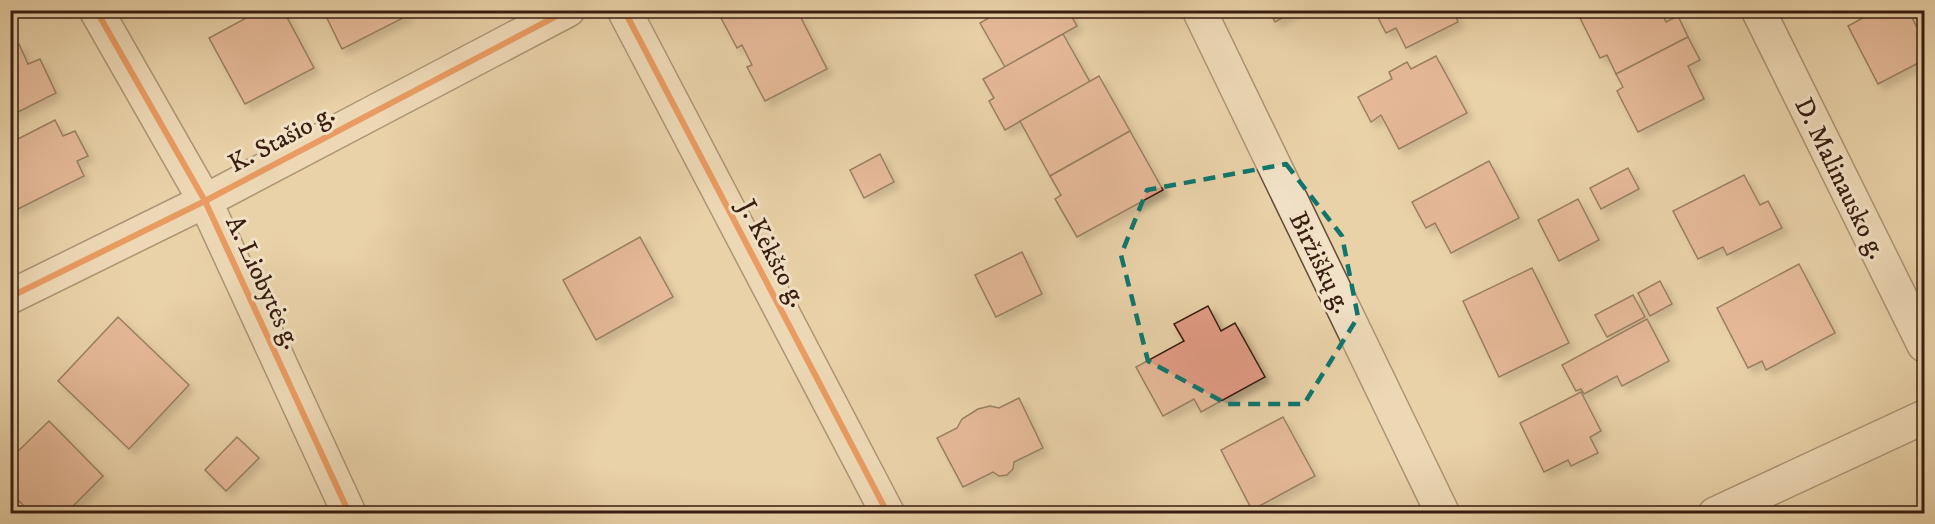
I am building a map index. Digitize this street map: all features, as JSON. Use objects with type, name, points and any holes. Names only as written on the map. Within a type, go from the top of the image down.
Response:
[{"type":"street","name":"A. Liobytės g.","points":[[96,10],[205,201],[349,513]]},
{"type":"street","name":"K. Stašio g.","points":[[10,297],[205,201],[568,10]]},
{"type":"street","name":"J. Kėkšto g.","points":[[624,10],[888,513]]},
{"type":"street","name":"Biržiškų g.","points":[[1199,10],[1443,513]]},
{"type":"street","name":"D. Malinausko g.","points":[[1758,10],[1924,345]]},
{"type":"street","points":[[1715,513],[1924,417]]},
{"type":"highlighted area","points":[[1286,164],[1342,236],[1358,317],[1304,404],[1227,404],[1148,361],[1121,255],[1147,190]]},
{"type":"building","points":[[261,10],[283,10],[314,68],[245,104],[209,38]]},
{"type":"building","points":[[323,10],[404,10],[407,16],[342,49]]},
{"type":"building","points":[[735,10],[797,10],[827,69],[765,101],[747,67],[752,65],[742,45],[737,48],[721,18]]},
{"type":"building","points":[[1002,10],[1068,10],[1077,26],[1005,67],[980,23]]},
{"type":"building","points":[[1269,10],[1296,10],[1275,22]]},
{"type":"building","points":[[1374,10],[1453,10],[1458,22],[1406,48],[1396,28],[1386,33]]},
{"type":"building","points":[[1589,10],[1660,10],[1666,22],[1678,16],[1688,37],[1616,74],[1607,55],[1600,58],[1579,16]]},
{"type":"building","points":[[1877,10],[1908,10],[1924,41],[1924,60],[1878,84],[1848,26]]},
{"type":"building","points":[[1063,34],[1090,82],[1005,130],[989,101],[994,98],[983,79]]},
{"type":"building","points":[[1688,37],[1700,60],[1688,66],[1704,99],[1638,132],[1617,91],[1623,87],[1616,74]]},
{"type":"building","points":[[19,44],[28,64],[40,59],[56,93],[10,116],[10,48]]},
{"type":"building","points":[[1436,56],[1467,113],[1399,149],[1381,115],[1371,122],[1358,97],[1392,79],[1389,72],[1407,62],[1411,69]]},
{"type":"building","points":[[1099,76],[1130,131],[1050,176],[1020,121]]},
{"type":"building","points":[[55,120],[63,136],[75,131],[88,156],[77,161],[84,176],[16,210],[10,198],[10,143]]},
{"type":"building","points":[[1130,131],[1163,190],[1077,237],[1055,199],[1061,195],[1050,176]]},
{"type":"building","points":[[880,154],[894,182],[864,198],[850,170]]},
{"type":"building","points":[[1489,161],[1519,218],[1451,253],[1435,223],[1426,228],[1412,202]]},
{"type":"building","points":[[1628,168],[1639,189],[1601,209],[1590,188]]},
{"type":"building","points":[[1744,175],[1760,205],[1768,201],[1782,228],[1727,255],[1723,247],[1698,259],[1673,211]]},
{"type":"building","points":[[1578,199],[1599,240],[1559,261],[1538,220]]},
{"type":"building","points":[[640,237],[673,297],[596,340],[563,280]]},
{"type":"building","points":[[1022,252],[1042,294],[996,317],[975,275]]},
{"type":"building","points":[[1799,264],[1835,333],[1766,370],[1762,361],[1748,368],[1717,308]]},
{"type":"building","points":[[1532,268],[1569,343],[1499,377],[1463,301]]},
{"type":"building","points":[[1660,281],[1672,304],[1650,316],[1638,293]]},
{"type":"building","points":[[1633,295],[1645,317],[1607,337],[1595,315]]},
{"type":"building","points":[[1208,306],[1221,331],[1235,323],[1265,377],[1201,412],[1194,399],[1163,416],[1136,367],[1184,341],[1174,324]]},
{"type":"building","points":[[118,317],[189,385],[129,449],[58,381]]},
{"type":"building","points":[[1647,319],[1669,361],[1622,386],[1617,376],[1584,394],[1581,389],[1576,391],[1562,365]]},
{"type":"building","points":[[1581,392],[1601,431],[1590,437],[1598,453],[1571,466],[1568,460],[1544,472],[1520,423]]},
{"type":"building","points":[[1019,398],[1043,448],[1014,462],[1013,469],[1007,475],[999,476],[993,472],[963,487],[937,438],[957,428],[962,419],[978,409],[990,406],[999,408]]},
{"type":"building","points":[[1283,417],[1315,476],[1252,510],[1221,450]]},
{"type":"building","points":[[49,421],[103,476],[65,514],[32,514],[10,492],[10,459]]},
{"type":"building","points":[[237,437],[259,458],[226,491],[205,470]]},
{"type":"cycle path","points":[[96,10],[205,201],[349,513]]},
{"type":"cycle path","points":[[10,297],[205,201],[568,10]]},
{"type":"cycle path","points":[[624,10],[888,514]]}]
